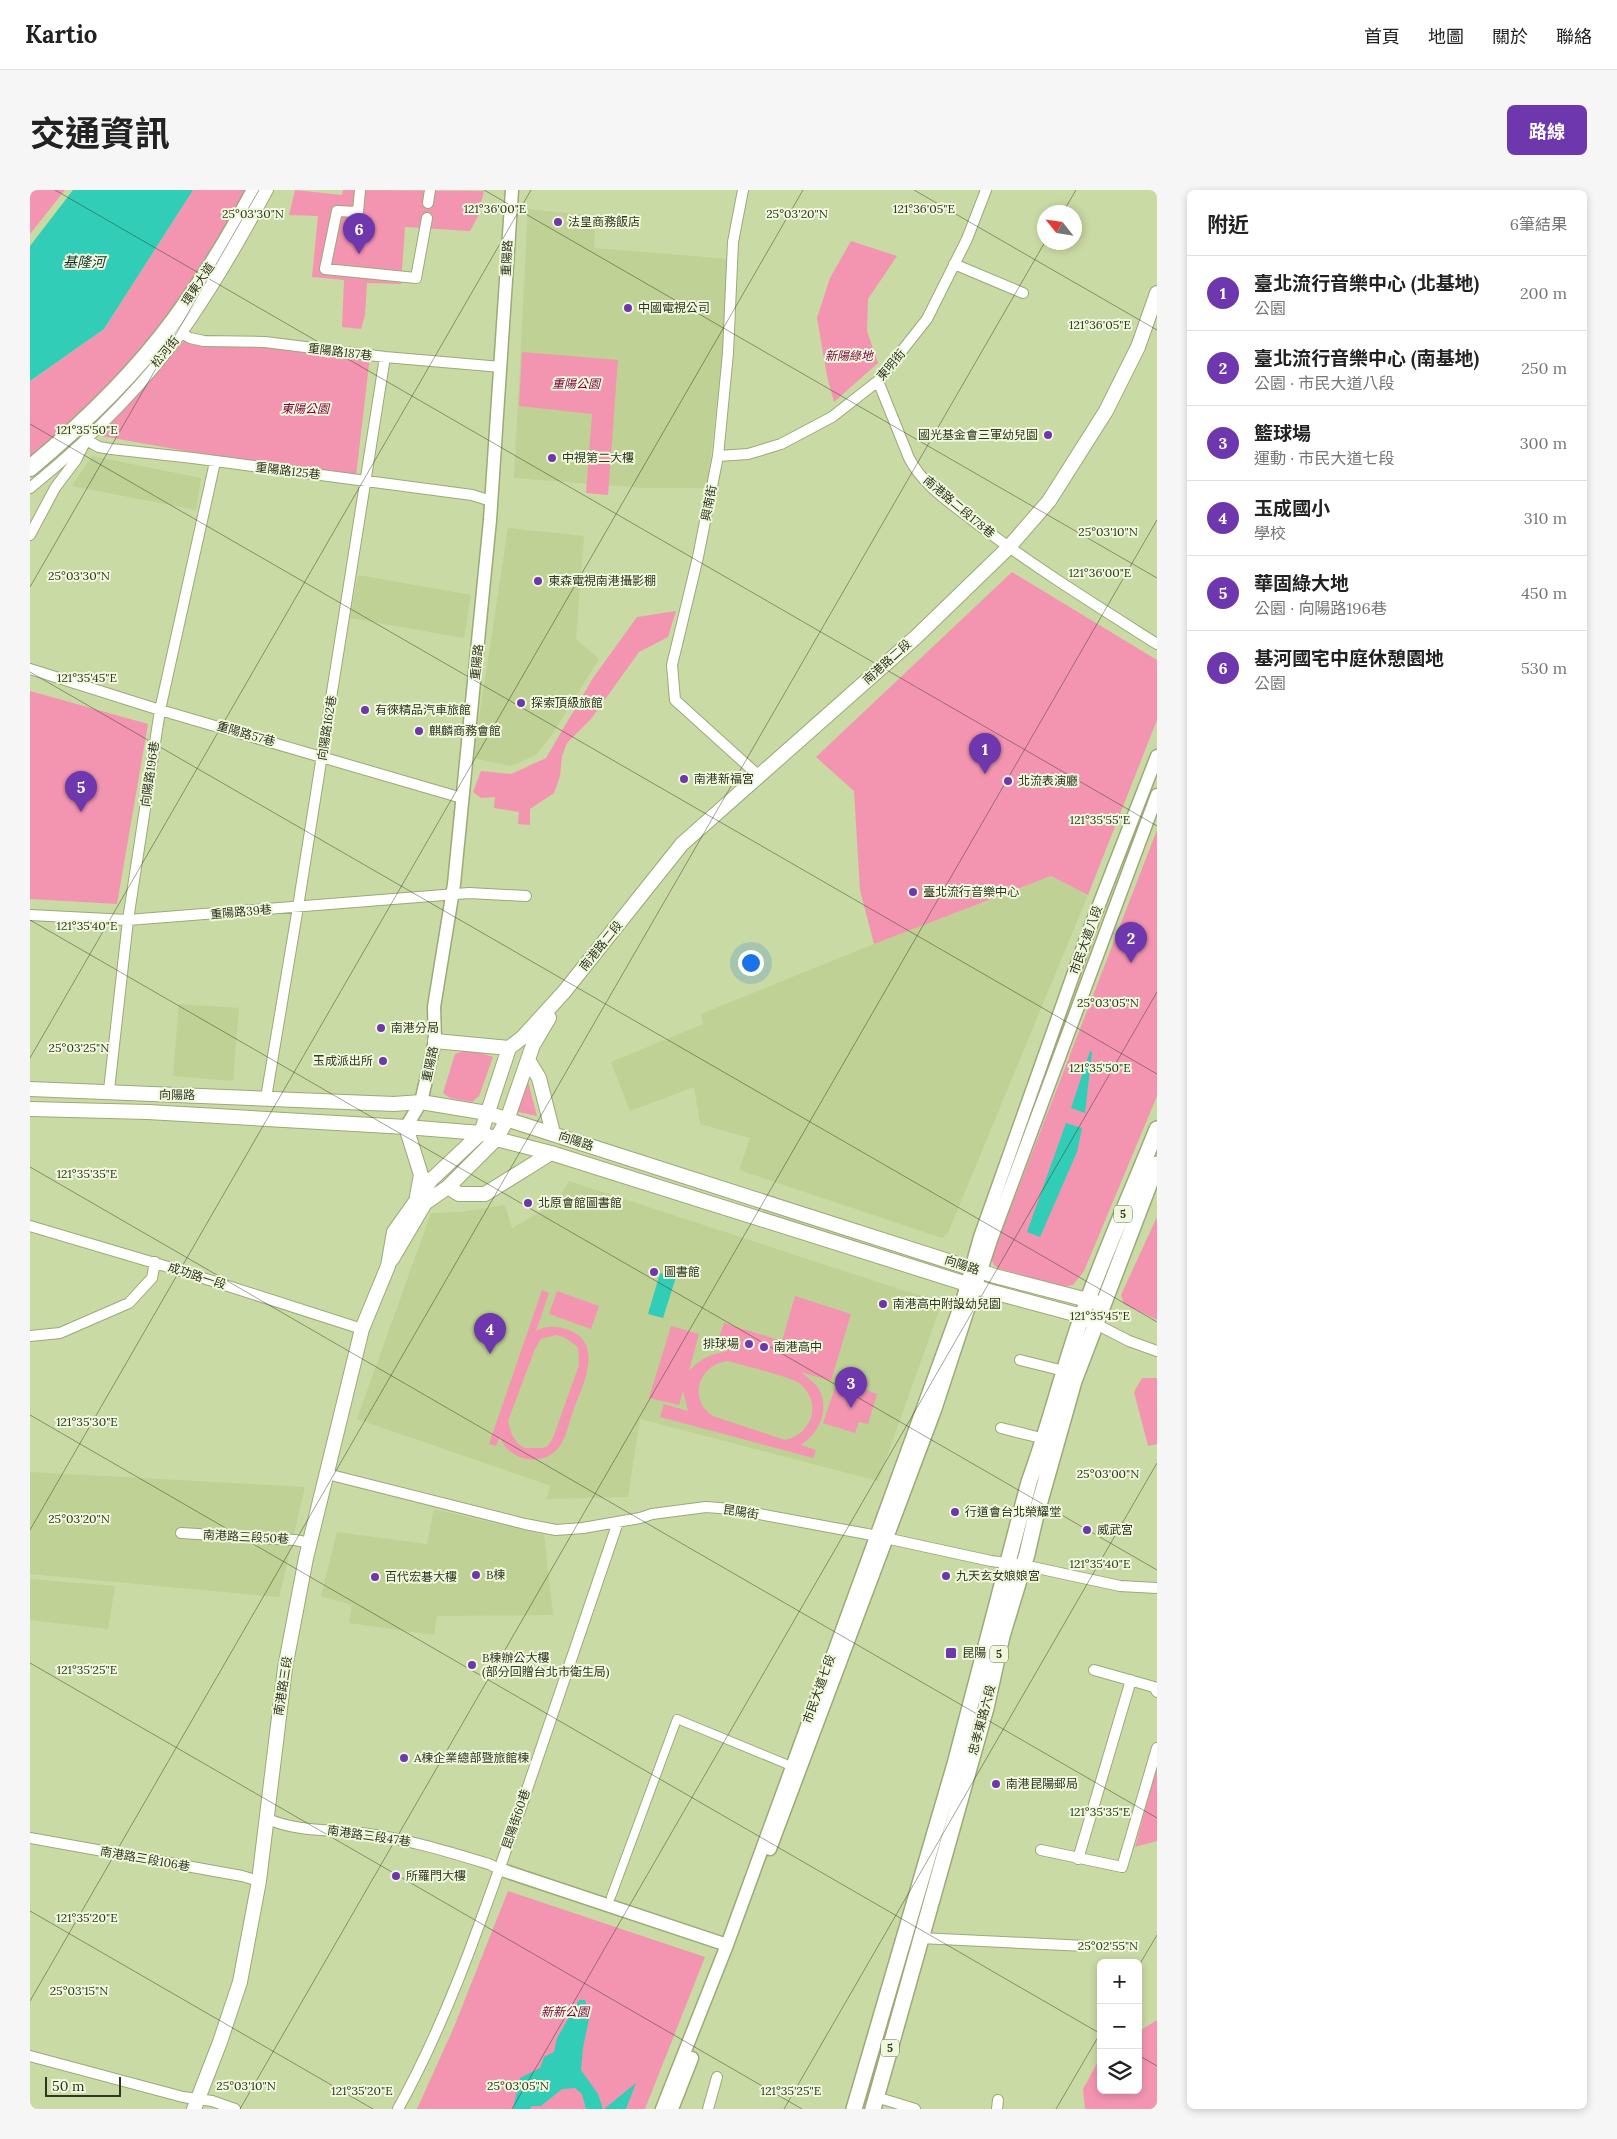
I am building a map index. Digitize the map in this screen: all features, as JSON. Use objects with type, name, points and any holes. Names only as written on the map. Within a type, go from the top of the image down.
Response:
[{"type":"highway","name":"環東大道","points":[[30,468],[77,427],[114,390],[174,320],[205,276],[254,190]]},
{"type":"main road","name":"南港路二段","points":[[509,1048],[523,1037],[564,992],[682,844],[916,637],[1008,548],[1049,501],[1106,411],[1138,347],[1157,293]]},
{"type":"main road","name":"南港路二段","points":[[388,1266],[425,1203],[448,1187],[496,1139],[506,1120],[533,1045],[564,992]]},
{"type":"main road","points":[[388,1266],[394,1232],[416,1199],[431,1180],[481,1133],[509,1048],[435,1041]]},
{"type":"main road","points":[[528,1060],[539,1078],[552,1133]]},
{"type":"main road","name":"向陽路","points":[[32,1088],[109,1090],[148,1095],[394,1104],[421,1102],[487,1113],[977,1270],[1096,1302]]},
{"type":"main road","name":"向陽路","points":[[31,1110],[148,1112],[481,1133],[496,1139],[551,1153],[972,1286],[1082,1316],[1096,1324]]},
{"type":"main road","points":[[406,1127],[421,1175],[416,1199]]},
{"type":"main road","name":"5","points":[[1096,1302],[1157,1129]]},
{"type":"main road","points":[[448,1187],[459,1194],[485,1194],[551,1153]]},
{"type":"main road","name":"5","points":[[1082,1316],[1096,1302],[1157,1164]]},
{"type":"main road","name":"南港路三段","points":[[196,2104],[220,2042],[240,1982],[259,1881],[284,1668],[310,1543],[362,1329],[388,1266]]},
{"type":"main road","name":"忠孝東路六段","points":[[854,2109],[1016,1564],[1074,1381],[1096,1324],[1096,1302]]},
{"type":"main road","name":"忠孝東路六段","points":[[875,2103],[986,1708],[1002,1636],[1030,1482],[1082,1316]]},
{"type":"street","name":"松河街","points":[[30,488],[86,440],[141,382],[181,333],[251,222],[268,190]]},
{"type":"street","points":[[360,190],[358,212],[337,211],[325,269],[416,278],[427,218]]},
{"type":"street","points":[[428,203],[430,190]]},
{"type":"street","name":"重陽路","points":[[406,1127],[421,1102],[435,1041],[434,1008],[452,895],[491,501],[512,190]]},
{"type":"street","name":"興南街","points":[[743,190],[733,242],[728,353],[718,456],[698,557],[676,644],[672,665],[672,682],[675,700],[759,776]]},
{"type":"street","name":"東明街","points":[[718,456],[748,454],[781,444],[832,417],[878,380],[927,318],[967,239],[986,190]]},
{"type":"street","points":[[954,264],[1023,293]]},
{"type":"street","name":"重陽路187巷","points":[[181,333],[190,338],[204,341],[265,342],[385,357],[501,367]]},
{"type":"street","name":"向陽路162巷","points":[[266,1098],[385,357]]},
{"type":"street","name":"南港路二段178巷","points":[[878,380],[915,469],[932,488],[1008,548],[1157,644]]},
{"type":"street","points":[[30,535],[55,488],[76,460],[86,440]]},
{"type":"street","name":"重陽路125巷","points":[[86,440],[99,447],[111,449],[472,495],[491,501]]},
{"type":"street","name":"向陽路196巷","points":[[109,1090],[128,920],[160,710],[215,462]]},
{"type":"street","name":"重陽路57巷","points":[[30,669],[160,710],[462,798]]},
{"type":"street","name":"市民大道八段","points":[[977,1270],[980,1236],[1085,942],[1157,756]]},
{"type":"street","name":"市民大道八段","points":[[977,1270],[997,1223],[1157,796]]},
{"type":"street","name":"重陽路39巷","points":[[30,915],[128,920],[469,893],[526,896]]},
{"type":"street","name":"成功路一段","points":[[30,1226],[155,1262],[362,1329]]},
{"type":"street","points":[[30,1336],[60,1333],[129,1303],[152,1278],[155,1262]]},
{"type":"street","name":"市民大道七段","points":[[662,2109],[727,1945],[791,1766],[881,1538],[935,1410],[977,1270]]},
{"type":"street","points":[[1096,1324],[1129,1341],[1157,1351]]},
{"type":"street","points":[[1020,1360],[1064,1371]]},
{"type":"street","points":[[1001,1428],[1045,1439]]},
{"type":"street","name":"昆陽街","points":[[327,1474],[556,1530],[582,1528],[652,1514],[706,1507],[732,1509],[1120,1586],[1157,1588]]},
{"type":"street","name":"昆陽街60巷","points":[[398,2109],[415,2078],[453,1994],[499,1869],[618,1522]]},
{"type":"street","name":"南港路三段50巷","points":[[182,1534],[295,1540],[310,1543]]},
{"type":"street","name":"市民大道七段","points":[[672,2109],[881,1538]]},
{"type":"street","points":[[1094,1670],[1154,1687],[1157,1692]]},
{"type":"street","points":[[1078,1859],[1131,1680]]},
{"type":"street","points":[[611,1897],[677,1719],[791,1766]]},
{"type":"street","points":[[1041,1850],[1122,1868],[1157,1748]]},
{"type":"street","name":"南港路三段47巷","points":[[266,1818],[282,1826],[367,1833],[403,1839],[489,1864],[499,1869]]},
{"type":"street","name":"南港路三段106巷","points":[[30,1838],[242,1876],[259,1881]]},
{"type":"street","points":[[499,1869],[727,1945]]},
{"type":"street","points":[[920,1938],[1086,1946]]},
{"type":"street","points":[[30,2056],[196,2104],[212,2101],[236,2109]]},
{"type":"street","points":[[708,2109],[717,2077]]},
{"type":"street","points":[[875,2103],[915,2109]]},
{"type":"shaded area","points":[[528,209],[596,216],[594,248],[730,259],[723,350],[707,488],[642,488],[514,478]]},
{"type":"shaded area","points":[[92,456],[201,478],[196,510],[72,486]]},
{"type":"shaded area","points":[[508,528],[584,536],[576,639],[599,659],[553,733],[536,755],[511,766],[473,758]]},
{"type":"shaded area","points":[[358,575],[471,595],[464,638],[350,618]]},
{"type":"shaded area","points":[[1051,876],[1088,895],[948,1233],[942,1238],[739,1170],[750,1138],[700,1124],[694,1087],[630,1111],[611,1062],[703,1024],[701,1014],[874,944]]},
{"type":"shaded area","points":[[179,1004],[239,1008],[233,1081],[173,1076]]},
{"type":"shaded area","points":[[569,1181],[899,1289],[943,1300],[878,1481],[640,1419],[628,1497],[546,1499],[551,1486],[357,1419],[431,1213],[461,1212],[505,1205],[512,1228],[555,1204]]},
{"type":"shaded area","points":[[30,1472],[305,1487],[279,1597],[30,1574]]},
{"type":"shaded area","points":[[434,1509],[544,1535],[553,1615],[437,1616],[434,1635],[349,1623],[352,1605],[321,1596],[337,1532],[427,1544]]},
{"type":"shaded area","points":[[30,1579],[115,1586],[108,1629],[30,1620]]},
{"type":"green space","points":[[30,190],[65,190],[30,234]]},
{"type":"green space","points":[[193,190],[251,190],[167,322],[99,398],[30,460],[30,381],[104,329]]},
{"type":"green space","points":[[295,190],[342,195],[343,190],[484,191],[478,216],[470,231],[405,227],[401,284],[367,283],[365,315],[361,329],[342,327],[344,280],[312,277],[318,216],[289,215]]},
{"type":"green space","name":"新陽綠地","points":[[851,241],[897,256],[868,299],[867,331],[878,363],[834,402],[827,376],[817,318],[830,278]]},
{"type":"green space","name":"東陽公園","points":[[184,341],[370,356],[356,476],[208,455],[96,435]]},
{"type":"green space","name":"重陽公園","points":[[522,352],[618,360],[608,495],[586,493],[592,414],[519,406]]},
{"type":"green space","points":[[1012,572],[1157,660],[1157,720],[1088,895],[1051,876],[874,944],[860,890],[854,791],[816,757]]},
{"type":"green space","points":[[676,611],[668,637],[639,652],[591,719],[567,743],[562,756],[560,776],[554,793],[530,809],[530,825],[518,824],[519,812],[494,808],[495,797],[481,798],[473,792],[481,771],[511,774],[546,758],[593,678],[637,617]]},
{"type":"green space","points":[[30,691],[148,724],[117,904],[30,899]]},
{"type":"green space","points":[[1157,830],[1157,1096],[1084,1271],[1073,1285],[1063,1287],[998,1268],[991,1259]]},
{"type":"green space","points":[[469,1049],[493,1057],[479,1096],[472,1102],[450,1098],[443,1093],[455,1054]]},
{"type":"green space","points":[[527,1078],[537,1116],[518,1112]]},
{"type":"green space","points":[[1157,1217],[1157,1320],[1124,1304],[1121,1295]]},
{"type":"green space","points":[[542,1290],[549,1293],[536,1331],[548,1327],[557,1327],[569,1330],[580,1337],[586,1345],[588,1355],[585,1379],[566,1433],[555,1452],[547,1457],[529,1459],[511,1452],[500,1437],[496,1446],[489,1444]],"holes":[[[556,1335],[564,1337],[578,1347],[579,1365],[553,1438],[548,1446],[525,1448],[518,1444],[512,1435],[508,1421],[535,1349],[541,1339]]]},
{"type":"green space","points":[[557,1291],[599,1306],[591,1329],[549,1314]]},
{"type":"green space","points":[[795,1296],[851,1314],[831,1381],[801,1372],[819,1389],[822,1397],[823,1413],[818,1428],[801,1445],[816,1450],[813,1458],[660,1417],[664,1404],[688,1411],[683,1391],[679,1405],[649,1398],[671,1326],[699,1334],[689,1371],[707,1357],[728,1351],[716,1346],[724,1323],[782,1341]],"holes":[[[728,1361],[794,1380],[803,1386],[809,1394],[812,1404],[811,1418],[804,1429],[797,1435],[785,1440],[713,1416],[705,1409],[700,1401],[700,1383],[710,1368]]]},
{"type":"green space","points":[[840,1373],[869,1382],[866,1390],[877,1394],[868,1424],[859,1422],[855,1433],[823,1423]]},
{"type":"green space","points":[[1142,1378],[1157,1378],[1157,1444],[1148,1446],[1134,1392]]},
{"type":"green space","points":[[1157,1765],[1157,1841],[1135,1847]]},
{"type":"green space","name":"新新公園","points":[[508,1891],[705,1957],[645,2109],[417,2109],[454,2027]]},
{"type":"green space","points":[[1157,2020],[1157,2109],[1085,2109],[1083,2089],[1097,2063],[1097,2094],[1142,2094],[1142,2029]]},
{"type":"water","name":"基隆河","points":[[73,190],[193,190],[104,329],[30,381],[30,246]]},
{"type":"water","points":[[1090,1051],[1092,1052],[1085,1113],[1071,1108]]},
{"type":"water","points":[[1066,1123],[1082,1128],[1077,1152],[1040,1237],[1027,1232]]},
{"type":"water","points":[[660,1273],[676,1277],[663,1318],[648,1314]]},
{"type":"water","points":[[579,2000],[585,2000],[590,2014],[583,2048],[581,2070],[598,2094],[603,2109],[586,2109],[582,2094],[575,2088],[562,2089],[541,2106],[532,2106],[530,2109],[513,2109],[520,2078],[540,2068],[544,2057],[554,2052],[557,2038]]},
{"type":"water","points":[[636,2083],[626,2109],[604,2109]]},
{"type":"place","name":"法皇商務飯店","points":[[558,222]]},
{"type":"place","name":"基河國宅中庭休憩園地","points":[[359,254]]},
{"type":"place","name":"中國電視公司","points":[[628,308]]},
{"type":"place","name":"國光基金會三軍幼兒園","points":[[1048,435]]},
{"type":"place","name":"中視第二大樓","points":[[552,458]]},
{"type":"place","name":"東森電視南港攝影棚","points":[[538,581]]},
{"type":"place","name":"探索頂級旅館","points":[[521,703]]},
{"type":"place","name":"有徠精品汽車旅館","points":[[365,710]]},
{"type":"place","name":"麒麟商務會館","points":[[419,731]]},
{"type":"place","name":"臺北流行音樂中心 (北基地)","points":[[985,774]]},
{"type":"place","name":"南港新福宮","points":[[684,779]]},
{"type":"place","name":"北流表演廳","points":[[1008,781]]},
{"type":"place","name":"華固綠大地","points":[[81,812]]},
{"type":"place","name":"臺北流行音樂中心","points":[[913,892]]},
{"type":"place","name":"臺北流行音樂中心 (南基地)","points":[[1131,963]]},
{"type":"place","name":"南港分局","points":[[381,1028]]},
{"type":"place","name":"玉成派出所","points":[[383,1061]]},
{"type":"place","name":"北原會館圖書館","points":[[528,1203]]},
{"type":"place","name":"圖書館","points":[[654,1272]]},
{"type":"place","name":"南港高中附設幼兒園","points":[[883,1304]]},
{"type":"place","name":"排球場","points":[[749,1344]]},
{"type":"place","name":"南港高中","points":[[764,1347]]},
{"type":"place","name":"玉成國小","points":[[490,1354]]},
{"type":"place","name":"籃球場","points":[[851,1408]]},
{"type":"place","name":"行道會台北榮耀堂","points":[[955,1512]]},
{"type":"place","name":"威武宮","points":[[1087,1530]]},
{"type":"place","name":"B棟","points":[[476,1575]]},
{"type":"place","name":"九天玄女娘娘宮","points":[[946,1576]]},
{"type":"place","name":"百代宏碁大樓","points":[[375,1577]]},
{"type":"place","name":"昆陽","points":[[951,1653]]},
{"type":"place","name":"B棟辦公大樓 (部分回贈台北市衛生局)","points":[[472,1665]]},
{"type":"place","name":"A棟企業總部暨旅館棟","points":[[404,1758]]},
{"type":"place","name":"南港昆陽郵局","points":[[996,1784]]},
{"type":"place","name":"所羅門大樓","points":[[396,1876]]}]
